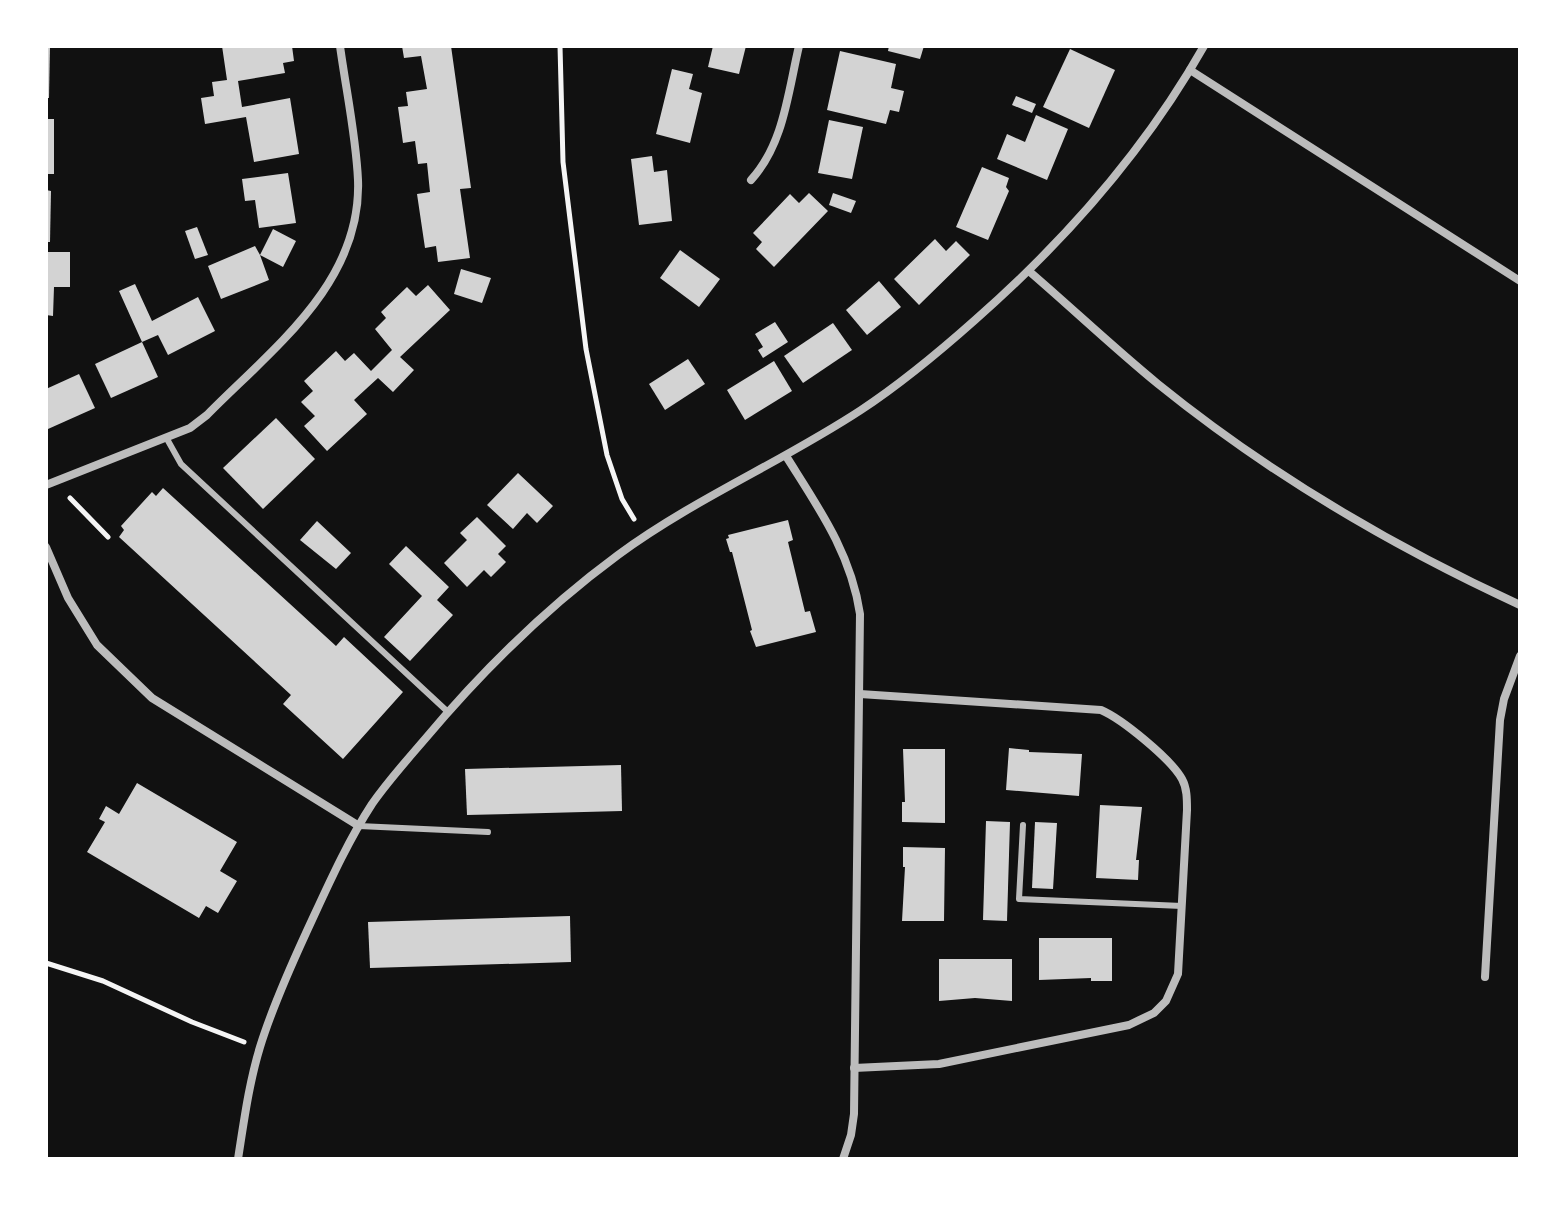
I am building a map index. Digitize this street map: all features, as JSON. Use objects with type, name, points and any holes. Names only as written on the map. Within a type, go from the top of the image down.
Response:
[{"type":"street","points":[[46,485],[190,428],[218,404],[325,292],[339,268],[350,239],[358,181],[340,46]]},
{"type":"street","points":[[751,180],[766,164],[775,147],[799,46]]},
{"type":"street","points":[[238,1159],[260,1048],[298,950],[359,826],[386,785],[448,712],[506,649],[619,554],[688,510],[786,456],[900,383],[1030,272],[1110,185],[1147,136],[1204,46]]},
{"type":"street","points":[[1190,70],[1520,281]]},
{"type":"street","points":[[1030,272],[1158,384],[1254,456],[1366,525],[1520,605]]},
{"type":"street","points":[[786,456],[833,530],[856,585],[860,614],[854,1068],[851,1135],[843,1159]]},
{"type":"street","points":[[46,547],[68,598],[97,645],[152,698],[359,826]]},
{"type":"street","points":[[1485,977],[1500,720],[1504,699],[1520,656]]},
{"type":"street","points":[[854,1068],[939,1064],[1140,1022],[1154,1013],[1166,1001],[1178,974],[1187,810],[1183,780],[1173,766],[1115,716],[1086,707],[860,694]]},
{"type":"lane","points":[[167,439],[181,464],[448,712]]},
{"type":"lane","points":[[1023,825],[1019,899],[1182,906]]},
{"type":"lane","points":[[359,826],[488,832]]},
{"type":"path","points":[[560,46],[563,162],[584,335],[607,455],[622,499],[634,519]]},
{"type":"path","points":[[70,498],[108,537]]},
{"type":"path","points":[[46,963],[103,981],[192,1022],[260,1048]]},
{"type":"building","points":[[46,46],[50,46],[49,98],[46,98]]},
{"type":"building","points":[[222,46],[292,46],[294,61],[283,63],[285,73],[238,81],[242,107],[290,98],[299,154],[254,162],[246,117],[205,124],[201,98],[214,96],[212,82],[227,80]]},
{"type":"building","points":[[402,46],[451,46],[471,188],[460,189],[470,258],[438,262],[436,246],[425,248],[417,194],[430,192],[427,163],[418,164],[415,141],[403,143],[398,107],[408,106],[406,92],[427,89],[421,56],[404,58]]},
{"type":"building","points":[[713,46],[746,46],[739,74],[708,67]]},
{"type":"building","points":[[889,46],[924,46],[920,59],[888,51]]},
{"type":"building","points":[[1070,49],[1115,70],[1089,128],[1043,107]]},
{"type":"building","points":[[840,51],[896,64],[891,88],[904,91],[899,112],[890,110],[886,124],[827,110]]},
{"type":"building","points":[[672,69],[693,74],[689,89],[702,93],[690,143],[656,134]]},
{"type":"building","points":[[1016,96],[1036,104],[1032,113],[1012,105]]},
{"type":"building","points":[[1036,115],[1068,129],[1047,180],[997,159],[1007,134],[1025,142]]},
{"type":"building","points":[[46,119],[54,119],[54,174],[46,174]]},
{"type":"building","points":[[829,120],[863,127],[852,179],[818,173]]},
{"type":"building","points":[[652,156],[654,172],[667,170],[672,221],[639,225],[631,159]]},
{"type":"building","points":[[982,167],[1009,178],[1006,187],[1009,191],[988,240],[956,227]]},
{"type":"building","points":[[288,173],[296,223],[259,228],[255,200],[245,201],[242,179]]},
{"type":"building","points":[[46,190],[51,191],[50,242],[46,242]]},
{"type":"building","points":[[809,193],[828,211],[774,267],[756,249],[762,242],[753,233],[790,194],[799,203]]},
{"type":"building","points":[[833,193],[856,201],[851,213],[829,205]]},
{"type":"building","points":[[197,227],[208,255],[195,259],[185,231]]},
{"type":"building","points":[[273,229],[296,241],[283,267],[260,255]]},
{"type":"building","points":[[935,239],[946,251],[956,241],[970,255],[919,305],[894,279]]},
{"type":"building","points":[[255,246],[269,280],[221,299],[208,266]]},
{"type":"building","points":[[680,250],[720,279],[699,307],[660,278]]},
{"type":"building","points":[[46,252],[70,252],[70,287],[54,287],[53,316],[46,315]]},
{"type":"building","points":[[461,269],[491,278],[482,303],[454,294]]},
{"type":"building","points":[[879,281],[901,307],[867,335],[846,310]]},
{"type":"building","points":[[135,284],[152,321],[198,297],[215,331],[168,355],[158,335],[142,342],[119,291]]},
{"type":"building","points":[[428,285],[450,310],[400,357],[414,370],[393,392],[378,378],[354,400],[367,414],[327,451],[304,426],[315,416],[301,402],[313,391],[304,381],[336,351],[345,361],[354,353],[371,371],[392,350],[375,329],[386,318],[381,312],[407,287],[416,296]]},
{"type":"building","points":[[775,322],[788,342],[763,358],[758,350],[763,347],[755,334]]},
{"type":"building","points":[[833,323],[852,350],[803,383],[784,356]]},
{"type":"building","points":[[142,342],[158,377],[111,398],[95,364]]},
{"type":"building","points":[[688,359],[705,384],[665,410],[649,384]]},
{"type":"building","points":[[774,361],[792,391],[745,420],[727,390]]},
{"type":"building","points":[[79,374],[95,408],[48,429],[46,389]]},
{"type":"building","points":[[276,418],[315,459],[263,509],[223,468]]},
{"type":"building","points":[[518,473],[553,506],[537,523],[527,513],[513,529],[487,505]]},
{"type":"building","points":[[163,488],[336,646],[344,637],[403,692],[343,759],[283,704],[291,695],[119,537],[124,530],[121,526],[152,492],[156,496]]},
{"type":"building","points":[[477,517],[506,546],[498,554],[506,562],[491,577],[484,570],[467,587],[444,563],[467,540],[460,533]]},
{"type":"building","points":[[788,520],[793,540],[788,542],[805,612],[810,611],[816,632],[756,647],[726,539],[728,535]]},
{"type":"building","points":[[317,521],[351,553],[336,569],[300,540]]},
{"type":"building","points":[[406,546],[449,587],[437,600],[453,615],[410,661],[384,637],[422,596],[389,564]]},
{"type":"building","points":[[1009,748],[1082,754],[1079,796],[1006,790]]},
{"type":"building","points":[[903,749],[945,749],[945,823],[902,822],[902,802],[905,802]]},
{"type":"building","points":[[621,765],[622,811],[467,815],[465,769]]},
{"type":"building","points":[[137,783],[237,842],[220,871],[237,881],[218,913],[206,906],[199,918],[87,852],[105,822],[99,819],[106,806],[119,814]]},
{"type":"building","points":[[1100,805],[1142,807],[1136,860],[1139,860],[1138,880],[1096,878]]},
{"type":"building","points":[[986,821],[1010,822],[1007,921],[983,920]]},
{"type":"building","points":[[1035,822],[1057,823],[1053,889],[1032,888]]},
{"type":"building","points":[[903,847],[945,848],[944,921],[902,921]]},
{"type":"building","points":[[570,916],[571,962],[370,968],[368,922]]},
{"type":"building","points":[[1039,938],[1112,938],[1112,981],[1091,981],[1091,978],[1039,980]]},
{"type":"building","points":[[939,959],[1012,959],[1012,1001],[975,998],[939,1001]]}]
